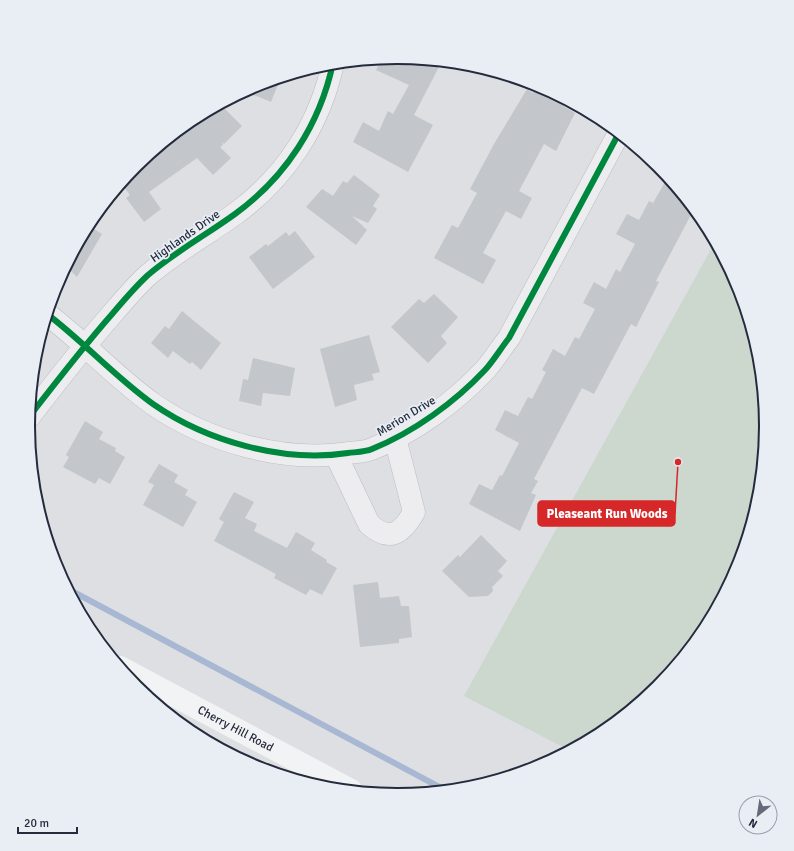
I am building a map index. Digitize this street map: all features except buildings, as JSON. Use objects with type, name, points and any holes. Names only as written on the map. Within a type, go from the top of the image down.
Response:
[{"type":"main road","name":"Cherry Hill Road","points":[[134,673],[337,782]]},
{"type":"street","name":"Highlands Drive","points":[[36,408],[84,345],[148,276],[169,258],[240,210],[279,174],[297,150],[309,130],[319,110],[332,69]]},
{"type":"street","name":"Merion Drive","points":[[51,318],[153,404],[180,421],[209,435],[241,446],[308,455],[336,455],[371,450],[395,438],[429,417],[459,395],[491,362],[509,338],[617,138]]},
{"type":"street","name":"Merion Drive","points":[[336,455],[369,524],[379,533],[392,535],[406,527],[414,512],[395,438]]},
{"type":"shaded area","points":[[712,247],[722,265],[740,309],[747,332],[756,378],[759,426],[756,473],[747,519],[740,542],[722,586],[711,607],[684,646],[636,698],[598,726],[563,747],[464,696]]},
{"type":"waterway","points":[[76,593],[436,785]]},
{"type":"cycle path","points":[[36,409],[125,298],[148,275],[235,214],[270,183],[285,166],[310,128],[327,85],[331,69]]},
{"type":"cycle path","points":[[51,317],[139,394],[174,417],[197,429],[246,446],[272,452],[298,455],[323,455],[369,450],[403,434],[433,415],[461,393],[485,370],[509,338],[617,138]]},
{"type":"place","name":"Pleaseant Run Woods","points":[[678,462]]}]
